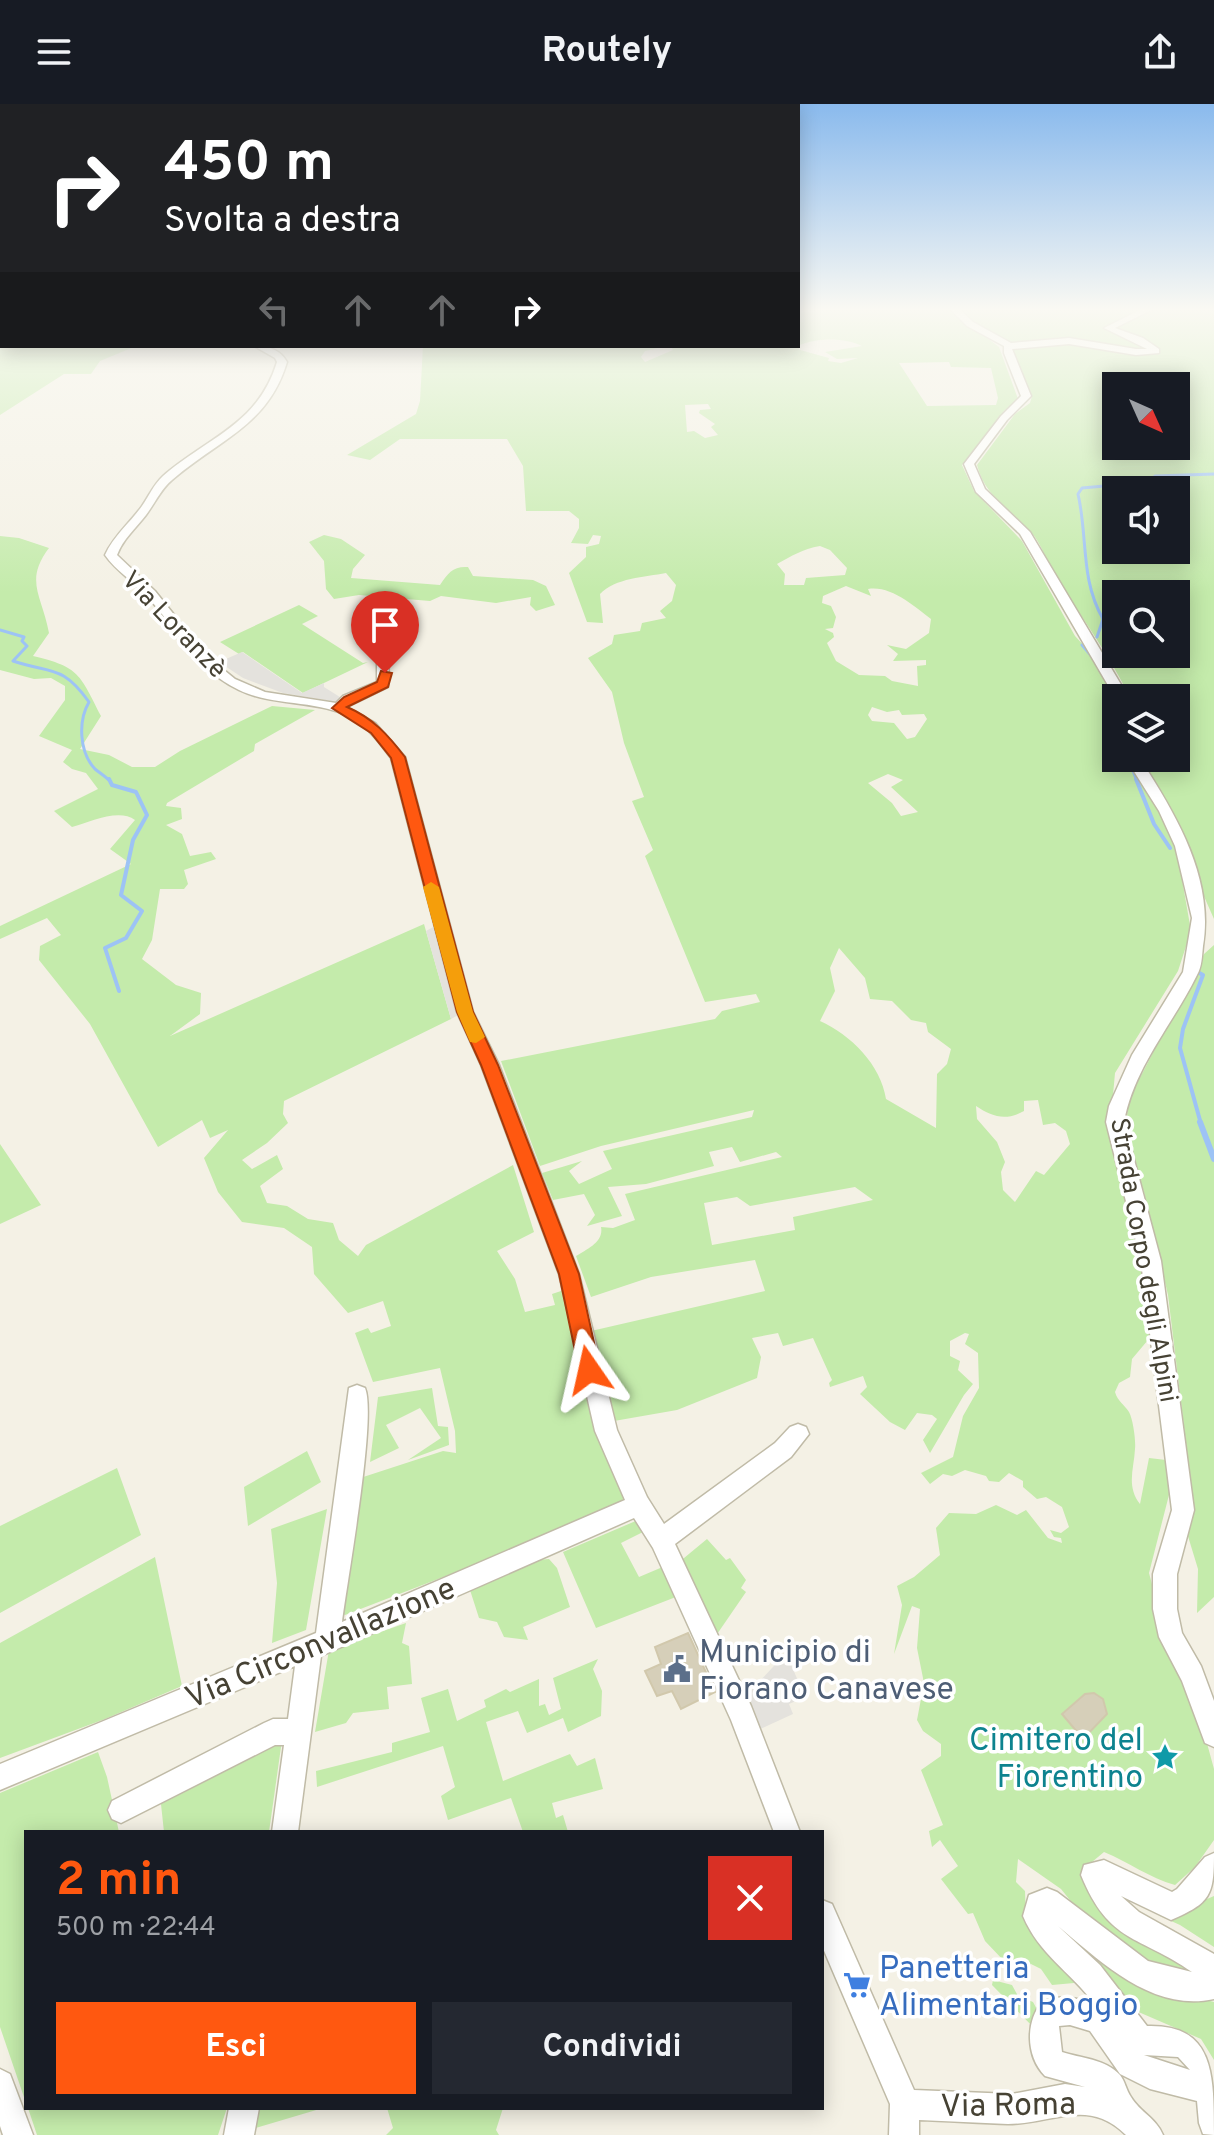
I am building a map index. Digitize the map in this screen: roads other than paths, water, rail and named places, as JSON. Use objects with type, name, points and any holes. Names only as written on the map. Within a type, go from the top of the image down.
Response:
[{"type":"street","name":"Via Loranzè","points":[[259,404],[234,432],[164,480],[149,505],[114,546],[111,555],[117,564],[149,590],[192,650],[211,670],[252,692],[338,708],[360,717],[398,757],[465,1012],[490,1065],[569,1274],[606,1431],[639,1505],[661,1540],[752,1737],[786,1830]]},
{"type":"street","points":[[1018,404],[969,464],[980,490],[1024,532],[1114,684]]},
{"type":"street","points":[[338,708],[348,699],[383,684],[383,658]]},
{"type":"street","name":"Strada Corpo degli Alpini","points":[[1141,772],[1166,811],[1182,846],[1200,918],[1192,969],[1141,1055],[1118,1106],[1115,1122],[1151,1261],[1183,1510],[1165,1574],[1165,1609],[1171,1637],[1192,1675],[1214,1734]]},
{"type":"street","points":[[285,1830],[298,1732],[319,1644],[356,1433],[357,1395]]},
{"type":"street","points":[[661,1540],[783,1450],[798,1434]]},
{"type":"street","name":"Via Circonvallazione","points":[[0,1777],[319,1644],[639,1505]]},
{"type":"street","points":[[121,1810],[273,1732],[298,1732]]},
{"type":"street","points":[[1214,1866],[1187,1899],[1171,1906],[1104,1873],[1094,1875],[1101,1896],[1121,1916],[1214,1971]]},
{"type":"street","points":[[1214,1985],[1199,1989],[1140,1974],[1062,1912],[1047,1902],[1039,1905],[1037,1916],[1047,1935],[1090,1975],[1130,2032],[1140,2041],[1175,2041],[1195,2051],[1204,2066],[1214,2123]]},
{"type":"street","points":[[824,1919],[905,2104],[904,2135]]},
{"type":"street","points":[[1148,2135],[1118,2106],[1116,2092],[1106,2079],[1055,2066],[1049,2060],[1043,2031],[1052,2012],[1070,2011],[1099,2019],[1130,2064],[1150,2074],[1210,2090]]},
{"type":"street","points":[[0,2084],[18,2135]]},
{"type":"street","name":"Via Roma","points":[[905,2104],[1012,2109],[1065,2099],[1118,2106]]},
{"type":"street","points":[[239,2135],[244,2110]]},
{"type":"waterway","points":[[1097,637],[1103,619],[1088,573],[1078,494],[1082,488],[1149,482],[1155,476],[1214,474]]},
{"type":"waterway","points":[[0,630],[24,637],[22,641],[27,646],[13,661],[63,676],[89,702],[83,718],[83,745],[95,769],[110,781]]},
{"type":"waterway","points":[[1082,645],[1094,659]]},
{"type":"waterway","points":[[1133,772],[1137,781]]},
{"type":"waterway","points":[[1136,779],[1154,824],[1170,848]]},
{"type":"waterway","points":[[110,781],[112,785],[136,792],[147,815],[133,840],[121,895],[142,911],[126,938],[105,948],[119,991]]},
{"type":"waterway","points":[[1194,970],[1203,975],[1183,1029],[1180,1048],[1201,1124]]},
{"type":"waterway","points":[[1200,1122],[1214,1159]]},
{"type":"place","name":"Municipio di Fiorano Canavese","points":[[677,1669]]},
{"type":"place","name":"Cimitero del Fiorentino","points":[[1165,1757]]},
{"type":"place","name":"Panetteria Alimentari Boggio","points":[[857,1985]]}]
